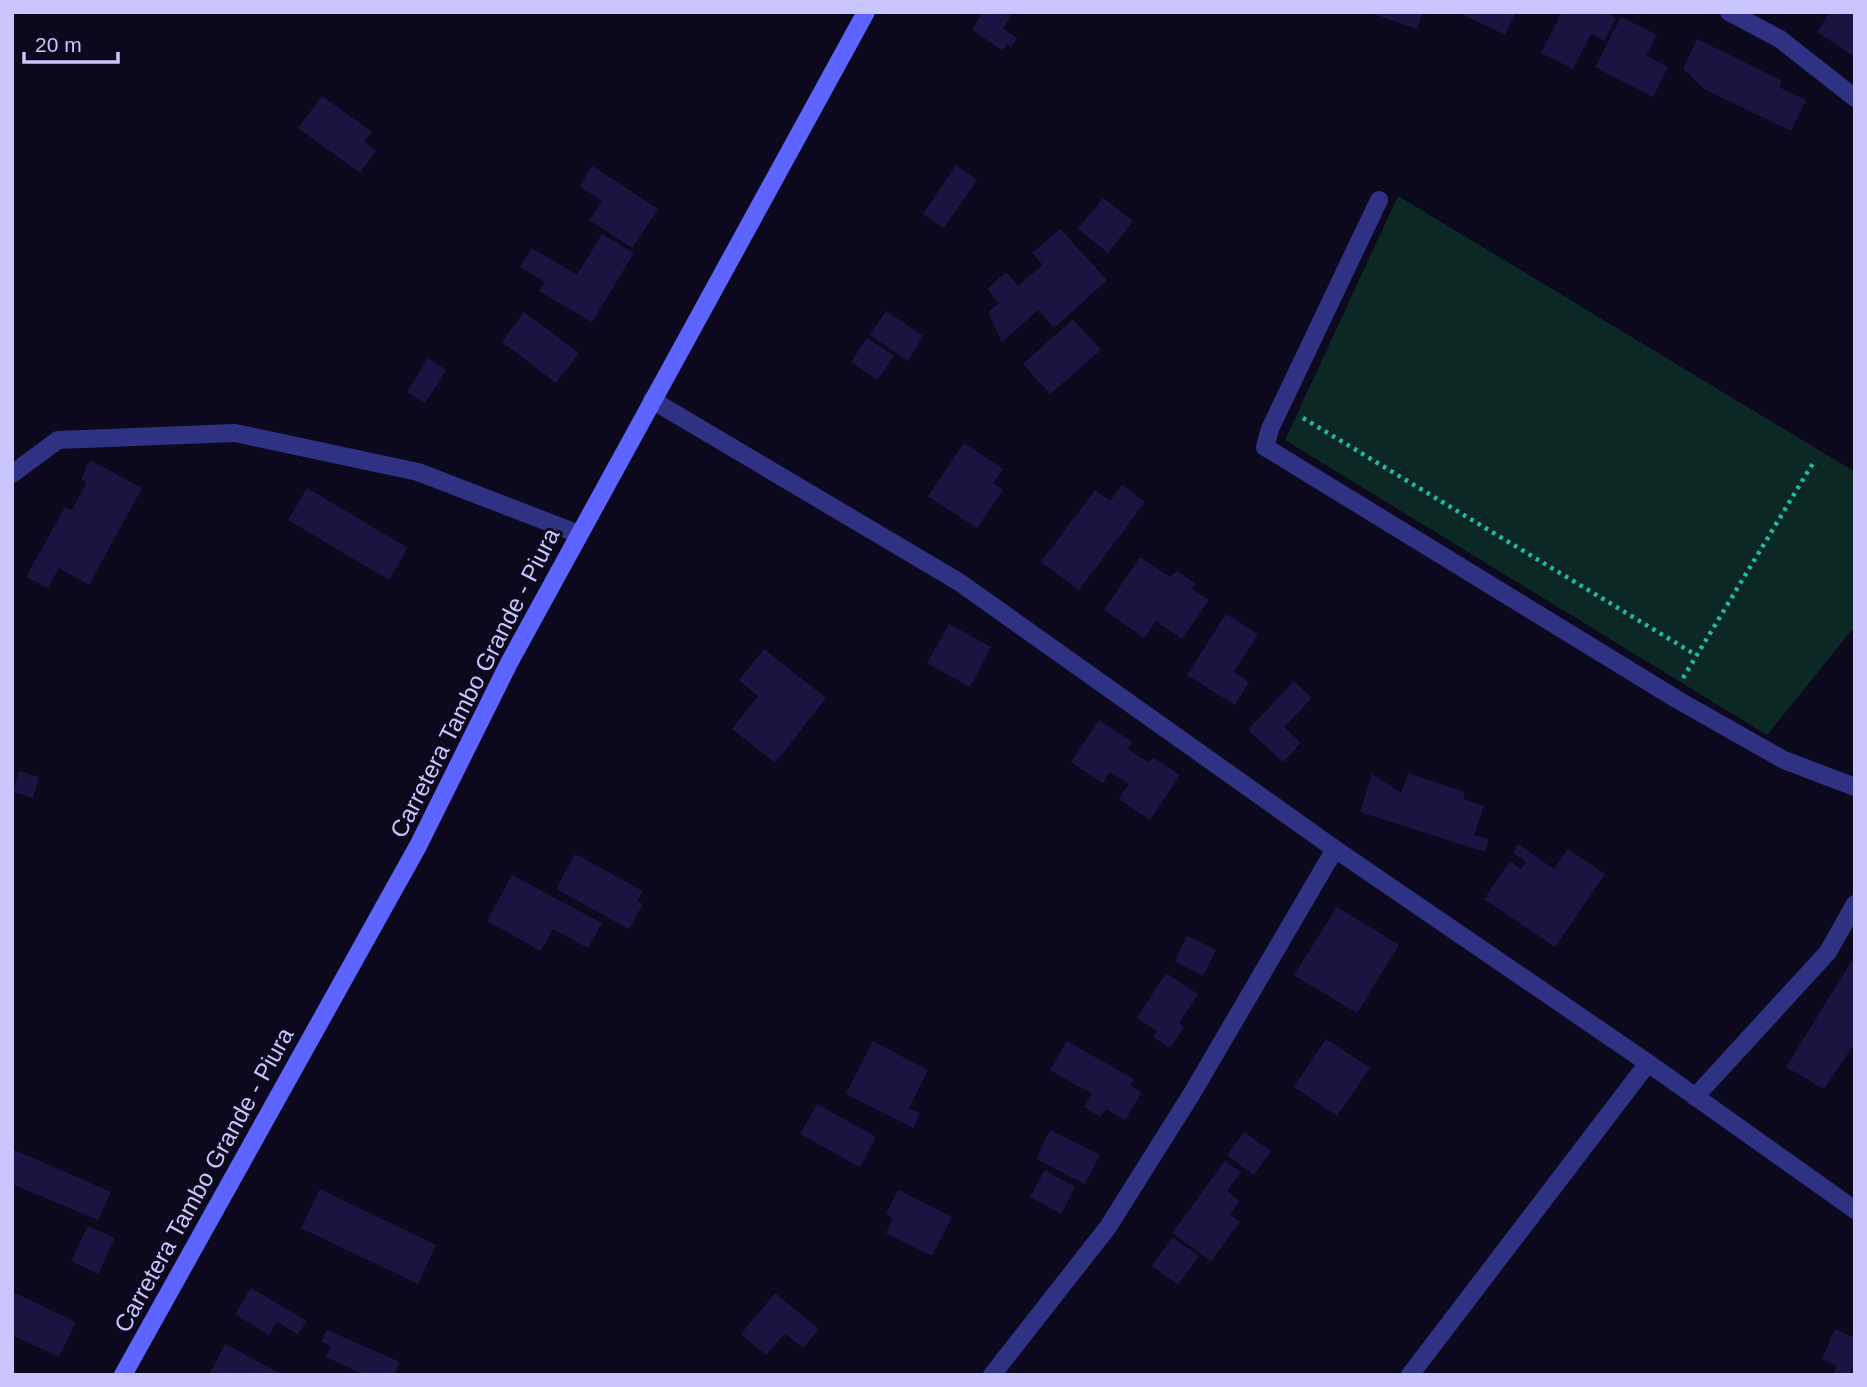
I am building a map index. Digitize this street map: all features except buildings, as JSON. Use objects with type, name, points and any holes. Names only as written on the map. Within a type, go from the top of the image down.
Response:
[{"type":"main road","name":"Carretera Tambo Grande - Piura","points":[[123,1375],[418,846],[509,663],[866,12]]},
{"type":"street","points":[[1729,12],[1780,39],[1855,97]]},
{"type":"street","points":[[1379,200],[1270,429],[1265,447],[1672,696],[1784,760],[1855,787]]},
{"type":"street","points":[[652,400],[959,582],[1335,849],[1648,1063],[1855,1210]]},
{"type":"street","points":[[12,474],[58,440],[235,433],[418,472],[579,534]]},
{"type":"street","points":[[992,1375],[1108,1227],[1191,1095],[1335,849]]},
{"type":"street","points":[[1695,1097],[1828,952],[1855,904]]},
{"type":"street","points":[[1410,1375],[1648,1063]]},
{"type":"path","points":[[1303,418],[1696,655]]},
{"type":"path","points":[[1672,696],[1813,463]]},
{"type":"green space","points":[[1398,196],[1855,472],[1855,626],[1767,735],[1285,440]]}]
